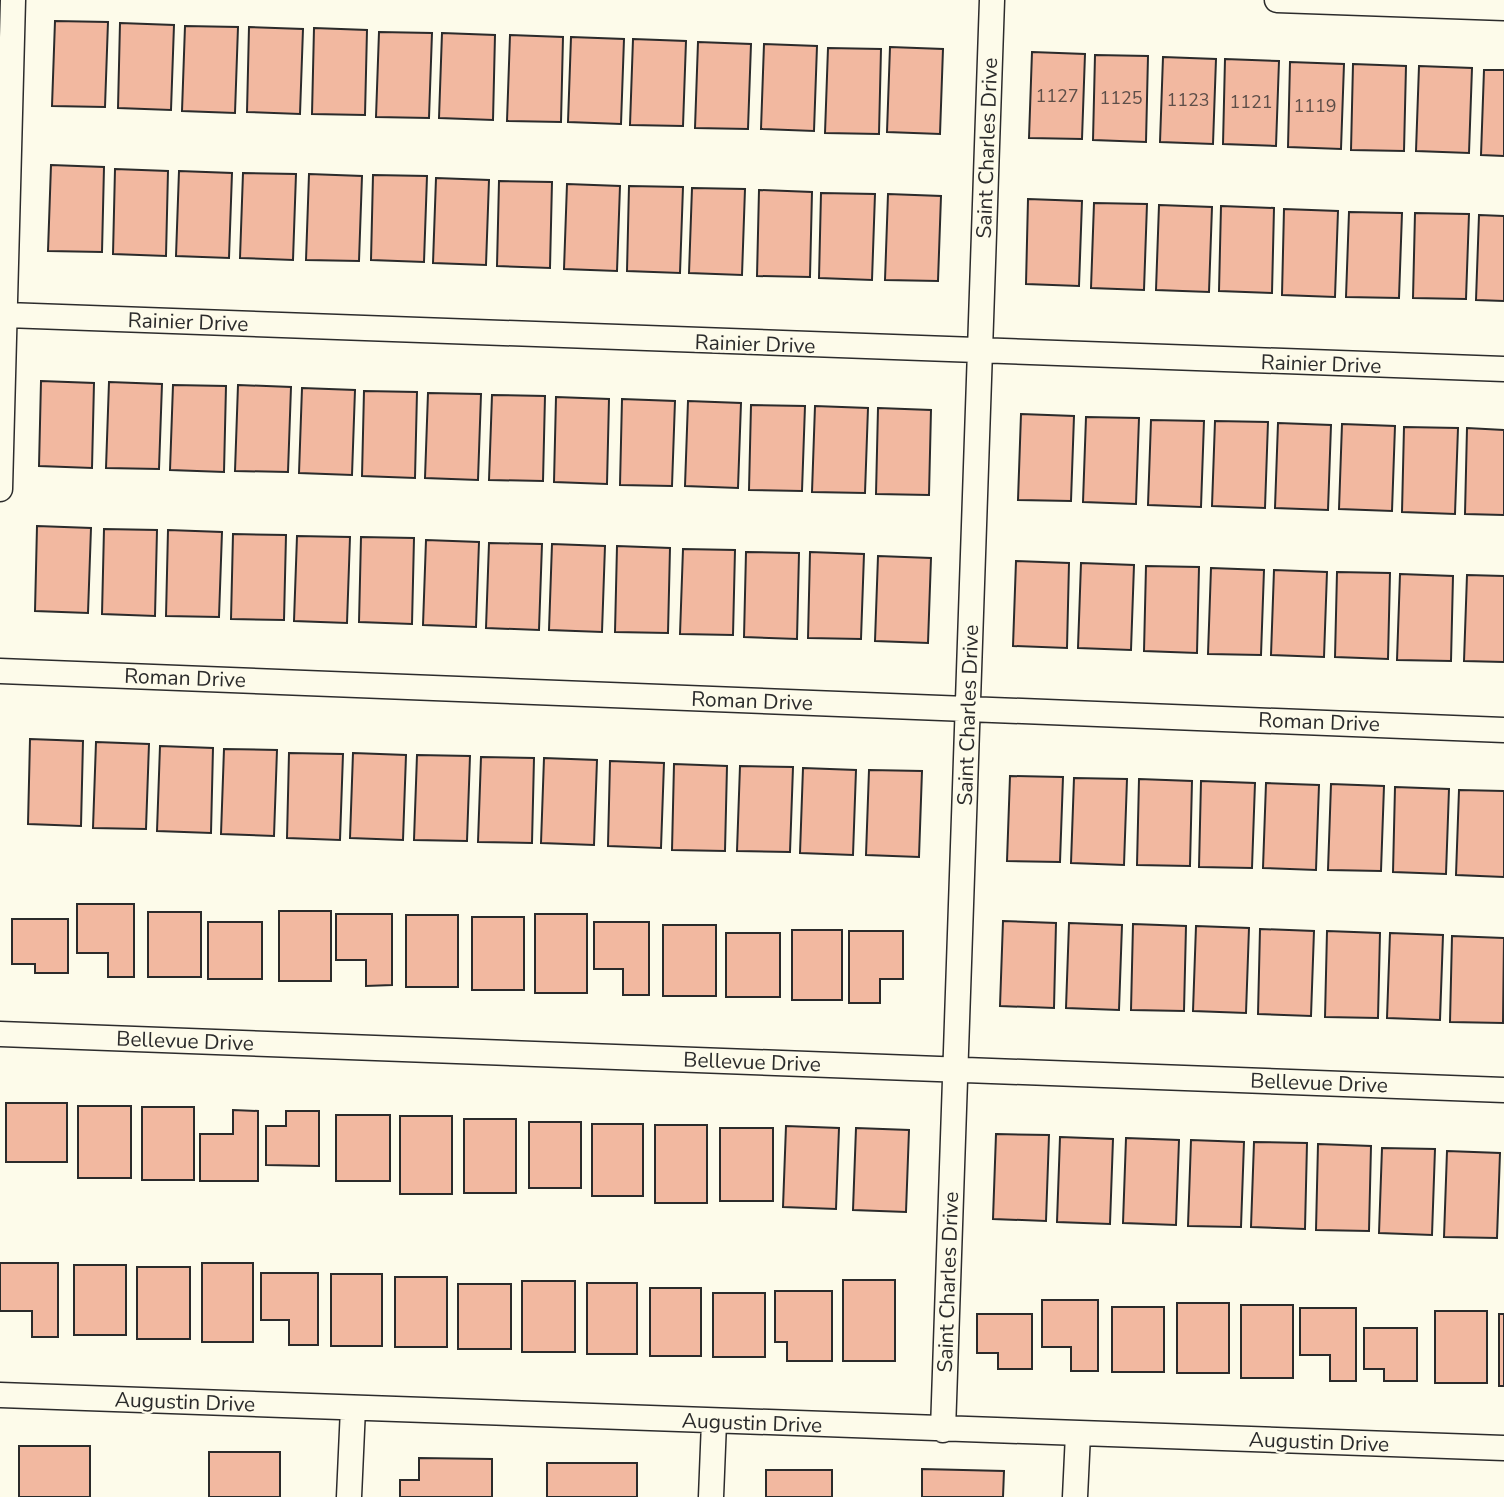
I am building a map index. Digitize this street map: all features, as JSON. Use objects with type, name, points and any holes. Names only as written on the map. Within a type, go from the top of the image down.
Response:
[{"type":"street","points":[[0,489],[13,0]]},
{"type":"street","name":"Saint Charles Drive","points":[[943,1430],[992,0]]},
{"type":"street","points":[[1277,0],[1504,8]]},
{"type":"street","name":"Rainier Drive","points":[[6,315],[981,353],[1504,369]]},
{"type":"street","name":"Roman Drive","points":[[0,671],[1504,730]]},
{"type":"street","name":"Bellevue Drive","points":[[0,1034],[1504,1090]]},
{"type":"street","name":"Augustin Drive","points":[[0,1395],[1504,1448]]},
{"type":"street","points":[[349,1497],[353,1408]]},
{"type":"street","points":[[711,1497],[714,1422]]},
{"type":"street","points":[[1075,1497],[1078,1434]]},
{"type":"building","points":[[55,21],[108,22],[105,107],[52,106]]},
{"type":"building","points":[[120,23],[174,25],[171,110],[118,108]]},
{"type":"building","points":[[185,26],[238,27],[235,113],[182,111]]},
{"type":"building","points":[[249,27],[303,29],[300,114],[247,112]]},
{"type":"building","points":[[314,28],[367,30],[365,115],[312,114]]},
{"type":"building","points":[[379,32],[432,33],[429,118],[376,117]]},
{"type":"building","points":[[442,33],[495,35],[493,120],[439,118]]},
{"type":"building","points":[[510,35],[563,37],[561,122],[507,121]]},
{"type":"building","points":[[571,37],[624,39],[621,124],[568,122]]},
{"type":"building","points":[[633,39],[686,41],[683,126],[630,125]]},
{"type":"building","points":[[698,42],[751,44],[748,129],[695,128]]},
{"type":"building","points":[[764,44],[817,46],[814,131],[761,129]]},
{"type":"building","points":[[890,47],[943,49],[940,134],[887,132]]},
{"type":"building","points":[[828,48],[881,49],[879,134],[825,133]]},
{"type":"building","points":[[1032,52],[1085,54],[1082,139],[1029,138]]},
{"type":"building","points":[[1095,55],[1148,56],[1146,142],[1093,140]]},
{"type":"building","points":[[1163,57],[1216,59],[1213,144],[1160,142]]},
{"type":"building","points":[[1225,59],[1279,61],[1276,146],[1223,144]]},
{"type":"building","points":[[1290,62],[1344,64],[1341,149],[1288,147]]},
{"type":"building","points":[[1353,64],[1406,66],[1404,151],[1351,150]]},
{"type":"building","points":[[1419,66],[1472,68],[1469,153],[1416,151]]},
{"type":"building","points":[[1484,70],[1504,70],[1504,156],[1481,155]]},
{"type":"building","points":[[51,165],[104,167],[102,252],[48,251]]},
{"type":"building","points":[[115,169],[168,171],[166,256],[113,254]]},
{"type":"building","points":[[179,171],[232,173],[229,258],[176,256]]},
{"type":"building","points":[[243,173],[296,174],[293,260],[240,258]]},
{"type":"building","points":[[309,174],[362,176],[359,261],[306,260]]},
{"type":"building","points":[[373,175],[427,176],[424,262],[371,260]]},
{"type":"building","points":[[436,178],[489,180],[486,265],[433,263]]},
{"type":"building","points":[[499,181],[552,182],[550,268],[497,266]]},
{"type":"building","points":[[567,184],[620,186],[617,271],[564,269]]},
{"type":"building","points":[[629,186],[683,187],[680,273],[627,271]]},
{"type":"building","points":[[692,188],[745,189],[742,275],[689,273]]},
{"type":"building","points":[[759,190],[812,192],[810,277],[757,276]]},
{"type":"building","points":[[821,193],[875,194],[872,280],[819,278]]},
{"type":"building","points":[[888,194],[941,196],[938,281],[885,280]]},
{"type":"building","points":[[1028,199],[1082,201],[1079,286],[1026,284]]},
{"type":"building","points":[[1094,203],[1147,204],[1144,290],[1091,288]]},
{"type":"building","points":[[1159,205],[1212,207],[1209,292],[1156,290]]},
{"type":"building","points":[[1221,206],[1274,208],[1272,293],[1219,291]]},
{"type":"building","points":[[1284,209],[1338,211],[1335,297],[1282,295]]},
{"type":"building","points":[[1349,212],[1402,213],[1399,298],[1346,297]]},
{"type":"building","points":[[1415,213],[1469,214],[1466,299],[1413,298]]},
{"type":"building","points":[[1479,215],[1504,216],[1504,301],[1476,300]]},
{"type":"building","points":[[41,381],[94,383],[92,468],[39,466]]},
{"type":"building","points":[[109,382],[162,384],[159,469],[106,468]]},
{"type":"building","points":[[173,385],[226,386],[224,472],[170,470]]},
{"type":"building","points":[[238,385],[291,387],[288,472],[235,471]]},
{"type":"building","points":[[302,388],[355,390],[352,475],[299,473]]},
{"type":"building","points":[[364,391],[417,392],[415,478],[362,476]]},
{"type":"building","points":[[428,393],[481,394],[478,480],[425,478]]},
{"type":"building","points":[[492,395],[545,396],[543,481],[489,480]]},
{"type":"building","points":[[556,397],[609,399],[607,484],[554,482]]},
{"type":"building","points":[[622,399],[675,401],[672,486],[620,485]]},
{"type":"building","points":[[688,401],[741,403],[738,488],[685,486]]},
{"type":"building","points":[[751,405],[805,406],[802,491],[749,490]]},
{"type":"building","points":[[815,406],[868,408],[865,493],[812,492]]},
{"type":"building","points":[[878,408],[931,410],[929,495],[876,494]]},
{"type":"building","points":[[1021,414],[1074,416],[1071,501],[1018,500]]},
{"type":"building","points":[[1086,417],[1139,418],[1136,504],[1083,502]]},
{"type":"building","points":[[1151,420],[1204,421],[1201,507],[1148,505]]},
{"type":"building","points":[[1215,421],[1268,422],[1265,508],[1212,506]]},
{"type":"building","points":[[1278,423],[1331,425],[1328,510],[1275,508]]},
{"type":"building","points":[[1342,424],[1395,426],[1392,511],[1339,509]]},
{"type":"building","points":[[1404,427],[1458,428],[1455,514],[1402,512]]},
{"type":"building","points":[[1467,428],[1504,430],[1504,515],[1465,514]]},
{"type":"building","points":[[37,526],[91,528],[88,613],[35,611]]},
{"type":"building","points":[[104,529],[157,530],[155,616],[102,614]]},
{"type":"building","points":[[168,530],[222,532],[219,617],[166,616]]},
{"type":"building","points":[[233,534],[286,535],[284,620],[231,619]]},
{"type":"building","points":[[297,536],[350,537],[347,623],[294,621]]},
{"type":"building","points":[[361,537],[414,538],[412,624],[359,622]]},
{"type":"building","points":[[426,540],[479,542],[476,627],[423,625]]},
{"type":"building","points":[[489,543],[542,544],[539,630],[486,628]]},
{"type":"building","points":[[552,544],[605,546],[602,632],[549,630]]},
{"type":"building","points":[[617,546],[670,548],[668,633],[615,632]]},
{"type":"building","points":[[683,549],[735,550],[733,635],[680,634]]},
{"type":"building","points":[[746,552],[799,553],[797,639],[744,637]]},
{"type":"building","points":[[810,552],[864,554],[861,639],[808,638]]},
{"type":"building","points":[[878,556],[931,558],[928,643],[875,641]]},
{"type":"building","points":[[1016,561],[1069,563],[1067,648],[1013,646]]},
{"type":"building","points":[[1081,563],[1134,565],[1131,650],[1078,648]]},
{"type":"building","points":[[1146,566],[1199,567],[1197,653],[1144,651]]},
{"type":"building","points":[[1211,568],[1264,570],[1261,655],[1208,654]]},
{"type":"building","points":[[1274,570],[1327,572],[1324,657],[1271,655]]},
{"type":"building","points":[[1337,572],[1390,573],[1388,659],[1335,657]]},
{"type":"building","points":[[1400,574],[1453,576],[1451,661],[1397,660]]},
{"type":"building","points":[[1467,575],[1504,576],[1504,662],[1464,661]]},
{"type":"building","points":[[30,739],[83,741],[81,826],[28,824]]},
{"type":"building","points":[[96,742],[149,744],[146,829],[93,828]]},
{"type":"building","points":[[160,746],[213,748],[211,833],[157,831]]},
{"type":"building","points":[[224,749],[277,750],[274,836],[221,834]]},
{"type":"building","points":[[289,753],[343,754],[340,840],[287,838]]},
{"type":"building","points":[[353,753],[406,755],[403,840],[350,838]]},
{"type":"building","points":[[417,755],[470,756],[467,841],[414,840]]},
{"type":"building","points":[[481,757],[534,758],[532,843],[478,842]]},
{"type":"building","points":[[544,758],[597,760],[594,845],[541,843]]},
{"type":"building","points":[[610,761],[664,763],[661,848],[608,846]]},
{"type":"building","points":[[674,764],[727,766],[725,851],[672,850]]},
{"type":"building","points":[[740,766],[793,767],[790,852],[737,851]]},
{"type":"building","points":[[803,768],[856,770],[853,855],[800,853]]},
{"type":"building","points":[[869,770],[922,771],[919,857],[866,855]]},
{"type":"building","points":[[1010,776],[1063,777],[1060,862],[1007,861]]},
{"type":"building","points":[[1074,778],[1127,779],[1124,865],[1071,863]]},
{"type":"building","points":[[1139,779],[1192,781],[1190,866],[1137,865]]},
{"type":"building","points":[[1201,781],[1255,783],[1252,868],[1199,867]]},
{"type":"building","points":[[1266,783],[1319,785],[1316,870],[1263,868]]},
{"type":"building","points":[[1331,784],[1384,786],[1381,871],[1328,870]]},
{"type":"building","points":[[1395,787],[1449,789],[1446,874],[1393,872]]},
{"type":"building","points":[[1459,790],[1504,791],[1504,877],[1456,875]]},
{"type":"building","points":[[77,904],[134,904],[134,977],[108,977],[108,953],[77,953]]},
{"type":"building","points":[[279,911],[331,911],[331,981],[279,981]]},
{"type":"building","points":[[148,912],[201,912],[201,977],[148,977]]},
{"type":"building","points":[[336,914],[392,914],[392,985],[366,986],[366,960],[336,960]]},
{"type":"building","points":[[535,914],[587,914],[587,993],[535,993]]},
{"type":"building","points":[[406,915],[458,915],[458,987],[406,987]]},
{"type":"building","points":[[472,917],[524,917],[524,990],[472,990]]},
{"type":"building","points":[[12,919],[68,919],[68,973],[35,973],[35,964],[12,964]]},
{"type":"building","points":[[1003,921],[1056,923],[1054,1008],[1000,1006]]},
{"type":"building","points":[[208,922],[262,922],[262,979],[208,979]]},
{"type":"building","points":[[594,922],[649,922],[649,995],[623,995],[623,969],[594,969]]},
{"type":"building","points":[[1069,923],[1122,925],[1119,1010],[1066,1008]]},
{"type":"building","points":[[1133,924],[1186,926],[1184,1011],[1131,1010]]},
{"type":"building","points":[[663,925],[716,925],[716,996],[663,996]]},
{"type":"building","points":[[1196,926],[1249,928],[1246,1013],[1193,1011]]},
{"type":"building","points":[[1260,929],[1314,931],[1311,1016],[1258,1014]]},
{"type":"building","points":[[792,930],[842,930],[842,1000],[792,1000]]},
{"type":"building","points":[[849,931],[903,931],[903,979],[880,979],[880,1003],[849,1003]]},
{"type":"building","points":[[1327,931],[1380,933],[1378,1018],[1325,1017]]},
{"type":"building","points":[[726,933],[780,933],[780,997],[726,997]]},
{"type":"building","points":[[1390,933],[1443,935],[1440,1020],[1387,1018]]},
{"type":"building","points":[[1452,936],[1504,938],[1503,1023],[1450,1022]]},
{"type":"building","points":[[6,1103],[67,1103],[67,1162],[6,1162]]},
{"type":"building","points":[[78,1106],[131,1106],[131,1178],[78,1178]]},
{"type":"building","points":[[142,1107],[194,1107],[194,1180],[142,1180]]},
{"type":"building","points":[[233,1110],[258,1111],[258,1181],[200,1181],[200,1134],[233,1134]]},
{"type":"building","points":[[286,1111],[319,1111],[319,1166],[266,1165],[266,1126],[286,1126]]},
{"type":"building","points":[[336,1115],[390,1115],[390,1181],[336,1181]]},
{"type":"building","points":[[400,1116],[452,1116],[452,1194],[400,1194]]},
{"type":"building","points":[[464,1119],[516,1119],[516,1193],[464,1193]]},
{"type":"building","points":[[529,1122],[581,1122],[581,1188],[529,1188]]},
{"type":"building","points":[[592,1124],[643,1124],[643,1196],[592,1196]]},
{"type":"building","points":[[655,1125],[707,1125],[707,1203],[655,1203]]},
{"type":"building","points":[[786,1126],[839,1128],[836,1209],[783,1207]]},
{"type":"building","points":[[720,1128],[773,1128],[773,1201],[720,1201]]},
{"type":"building","points":[[856,1128],[909,1130],[906,1212],[853,1210]]},
{"type":"building","points":[[996,1134],[1049,1135],[1046,1221],[993,1219]]},
{"type":"building","points":[[1060,1137],[1113,1139],[1110,1224],[1057,1222]]},
{"type":"building","points":[[1126,1138],[1179,1140],[1176,1225],[1123,1223]]},
{"type":"building","points":[[1191,1140],[1244,1142],[1241,1227],[1188,1226]]},
{"type":"building","points":[[1254,1142],[1307,1143],[1305,1229],[1251,1227]]},
{"type":"building","points":[[1318,1144],[1371,1146],[1369,1231],[1316,1230]]},
{"type":"building","points":[[1382,1148],[1435,1149],[1432,1235],[1379,1233]]},
{"type":"building","points":[[1447,1151],[1500,1153],[1497,1238],[1444,1237]]},
{"type":"building","points":[[0,1263],[58,1263],[58,1337],[32,1337],[32,1311],[0,1311]]},
{"type":"building","points":[[202,1263],[253,1263],[253,1342],[202,1342]]},
{"type":"building","points":[[74,1265],[126,1265],[126,1335],[74,1335]]},
{"type":"building","points":[[137,1267],[190,1267],[190,1339],[137,1339]]},
{"type":"building","points":[[261,1273],[318,1273],[318,1345],[289,1345],[289,1320],[261,1320]]},
{"type":"building","points":[[331,1274],[382,1274],[382,1346],[331,1346]]},
{"type":"building","points":[[395,1277],[447,1277],[447,1347],[395,1347]]},
{"type":"building","points":[[843,1280],[895,1280],[895,1361],[843,1361]]},
{"type":"building","points":[[522,1281],[575,1281],[575,1352],[522,1352]]},
{"type":"building","points":[[587,1283],[637,1283],[637,1354],[587,1354]]},
{"type":"building","points":[[458,1284],[511,1284],[511,1349],[458,1349]]},
{"type":"building","points":[[650,1288],[701,1288],[701,1356],[650,1356]]},
{"type":"building","points":[[775,1291],[832,1291],[832,1361],[787,1361],[787,1342],[775,1342]]},
{"type":"building","points":[[713,1293],[765,1293],[765,1357],[713,1357]]},
{"type":"building","points":[[1042,1300],[1098,1300],[1098,1371],[1071,1371],[1071,1347],[1042,1347]]},
{"type":"building","points":[[1177,1303],[1229,1303],[1229,1373],[1177,1373]]},
{"type":"building","points":[[1241,1305],[1293,1305],[1293,1378],[1241,1378]]},
{"type":"building","points":[[1112,1307],[1164,1307],[1164,1372],[1112,1372]]},
{"type":"building","points":[[1300,1308],[1356,1308],[1356,1381],[1330,1381],[1330,1355],[1300,1355]]},
{"type":"building","points":[[1435,1311],[1487,1311],[1487,1383],[1435,1383]]},
{"type":"building","points":[[977,1314],[1032,1314],[1032,1369],[998,1369],[998,1353],[977,1353]]},
{"type":"building","points":[[1499,1314],[1504,1314],[1504,1386],[1499,1386]]},
{"type":"building","points":[[1364,1328],[1417,1328],[1417,1381],[1384,1381],[1384,1369],[1364,1369]]},
{"type":"building","points":[[19,1446],[90,1446],[90,1497],[19,1497]]},
{"type":"building","points":[[209,1452],[280,1452],[280,1497],[209,1497]]},
{"type":"building","points":[[419,1458],[492,1459],[492,1497],[400,1497],[400,1480],[419,1480]]},
{"type":"building","points":[[547,1463],[637,1463],[637,1497],[547,1497]]},
{"type":"building","points":[[922,1469],[1004,1471],[1003,1497],[922,1497]]},
{"type":"building","points":[[766,1470],[832,1470],[832,1497],[766,1497]]}]
